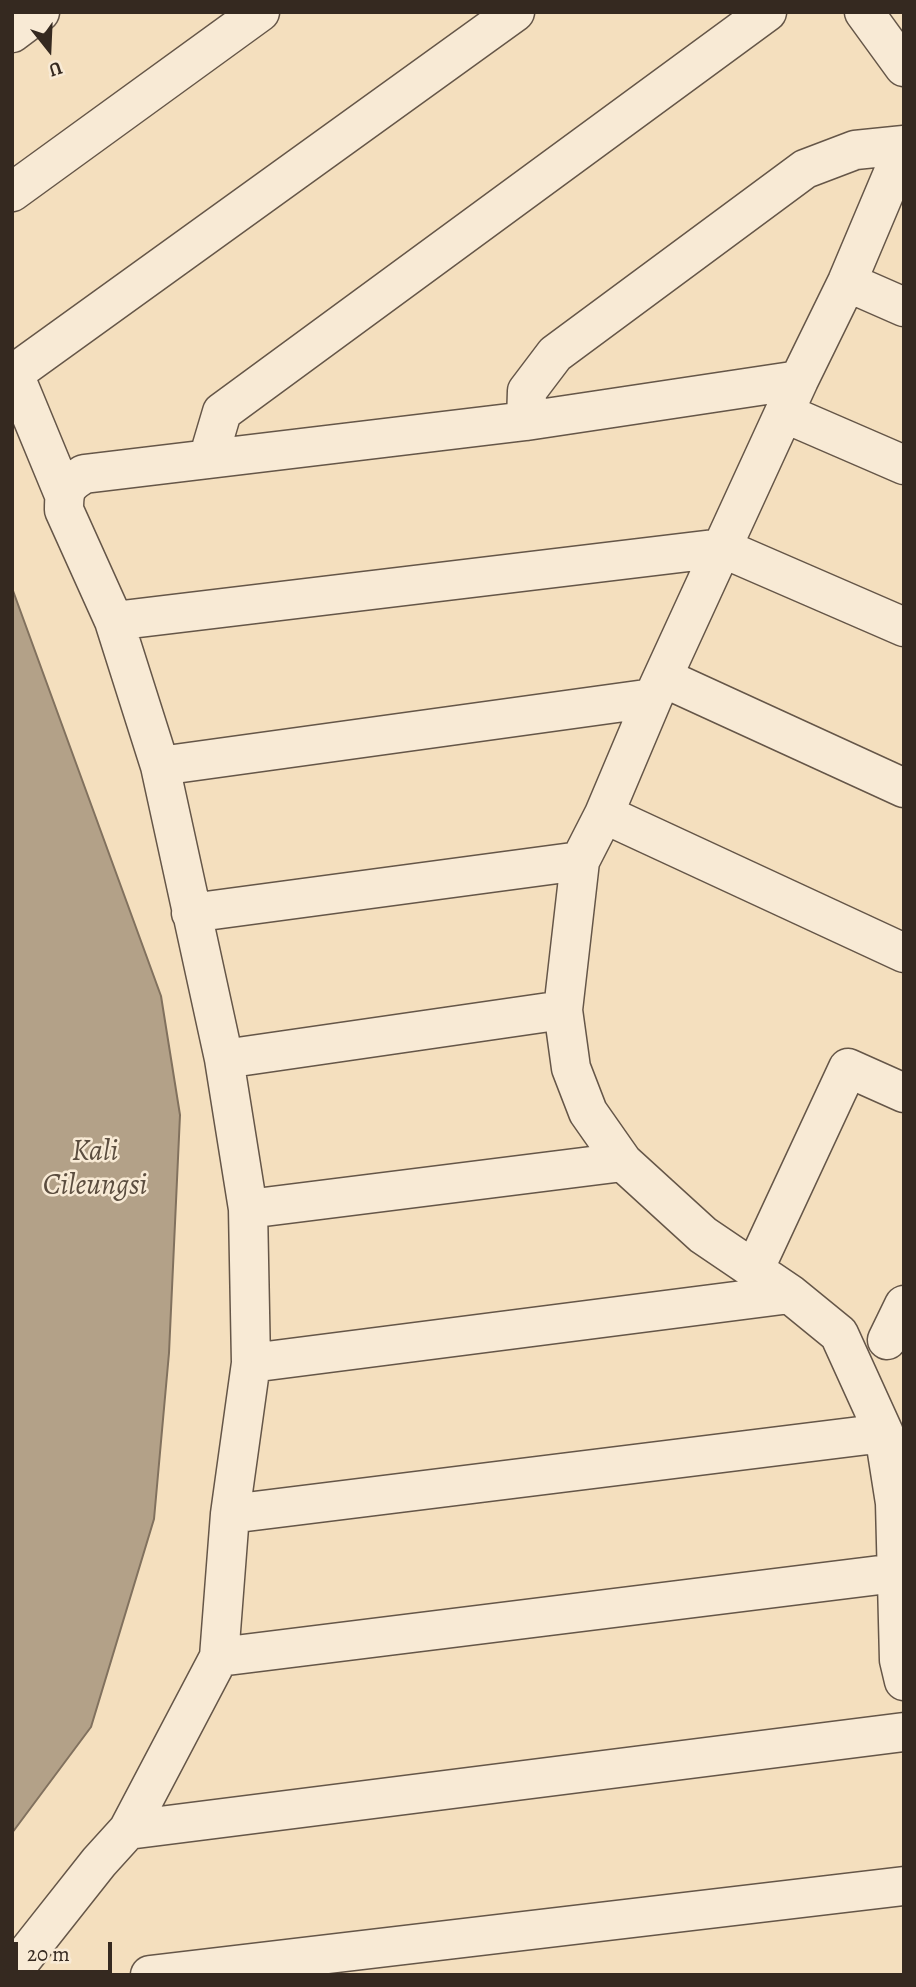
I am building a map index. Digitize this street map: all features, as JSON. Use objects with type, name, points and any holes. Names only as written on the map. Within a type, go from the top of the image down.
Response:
[{"type":"street","points":[[12,33],[40,12]]},
{"type":"street","points":[[12,192],[260,12]]},
{"type":"street","points":[[12,1972],[99,1862],[128,1830],[219,1657],[230,1514],[251,1363],[248,1209],[224,1059],[160,766],[114,621],[64,510],[64,495],[13,372],[515,12]]},
{"type":"street","points":[[208,459],[222,412],[767,12]]},
{"type":"street","points":[[864,12],[904,66]]},
{"type":"street","points":[[526,421],[527,391],[555,354],[805,169],[855,150],[904,146],[847,282],[792,396],[658,688],[604,814],[580,861],[563,1010],[571,1069],[588,1112],[623,1162],[703,1235],[790,1294],[839,1334],[884,1433],[895,1503],[900,1660],[904,1681]]},
{"type":"street","points":[[847,282],[904,307]]},
{"type":"street","points":[[64,495],[69,483],[84,474],[526,421],[792,396],[904,465]]},
{"type":"street","points":[[114,621],[722,548],[904,627]]},
{"type":"street","points":[[160,766],[658,688],[904,788]]},
{"type":"street","points":[[604,814],[904,953]]},
{"type":"street","points":[[191,913],[580,861]]},
{"type":"street","points":[[224,1059],[563,1010]]},
{"type":"street","points":[[754,1270],[848,1068],[904,1093]]},
{"type":"street","points":[[248,1209],[623,1162]]},
{"type":"street","points":[[251,1363],[790,1294]]},
{"type":"street","points":[[887,1340],[904,1305]]},
{"type":"street","points":[[230,1514],[884,1433]]},
{"type":"street","points":[[219,1657],[896,1573]]},
{"type":"street","points":[[128,1830],[904,1732]]},
{"type":"street","points":[[150,1975],[904,1886]]},
{"type":"water","name":"Kali Cileungsi","points":[[12,588],[161,996],[180,1115],[169,1353],[154,1519],[91,1727],[12,1833]]}]
